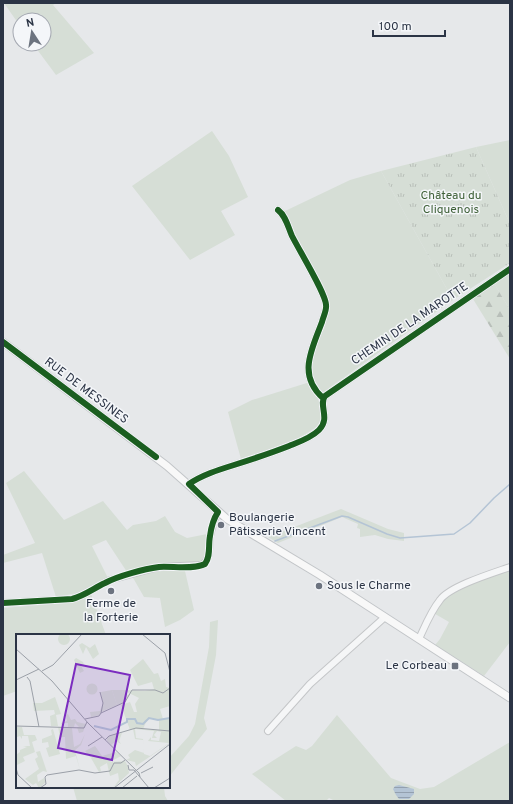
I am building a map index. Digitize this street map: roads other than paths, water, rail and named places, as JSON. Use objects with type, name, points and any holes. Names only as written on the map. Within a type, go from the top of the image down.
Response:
[{"type":"main road","name":"RUE DE MESSINES","points":[[3,342],[189,484],[218,512],[232,522],[270,544],[510,698]]},
{"type":"street","points":[[189,484],[206,474],[287,447],[314,434],[322,428],[324,422],[323,398],[313,384],[309,374],[308,365],[311,351],[324,317],[326,303],[322,292],[296,245],[284,217],[278,210]]},
{"type":"street","name":"CHEMIN DE LA MAROTTE","points":[[323,398],[510,269]]},
{"type":"street","points":[[3,603],[72,599],[82,596],[110,580],[147,570],[159,567],[202,565],[208,558],[210,534],[218,512]]},
{"type":"street","points":[[419,639],[440,600],[456,589],[510,567]]},
{"type":"street","points":[[268,731],[310,684],[385,618]]},
{"type":"water","points":[[399,785],[414,789],[414,794],[409,799],[399,799],[393,789],[395,786]]},
{"type":"waterway","points":[[275,541],[342,516],[400,538],[454,534],[470,523],[510,484]]},
{"type":"place","name":"Boulangerie Pâtisserie Vincent","points":[[221,525]]},
{"type":"place","name":"Sous le Charme","points":[[319,586]]},
{"type":"place","name":"Ferme de la Forterie","points":[[111,591]]},
{"type":"place","name":"Le Corbeau","points":[[455,666]]},
{"type":"park label","name":"Château du Cliquenois","points":[[451,203]]}]
